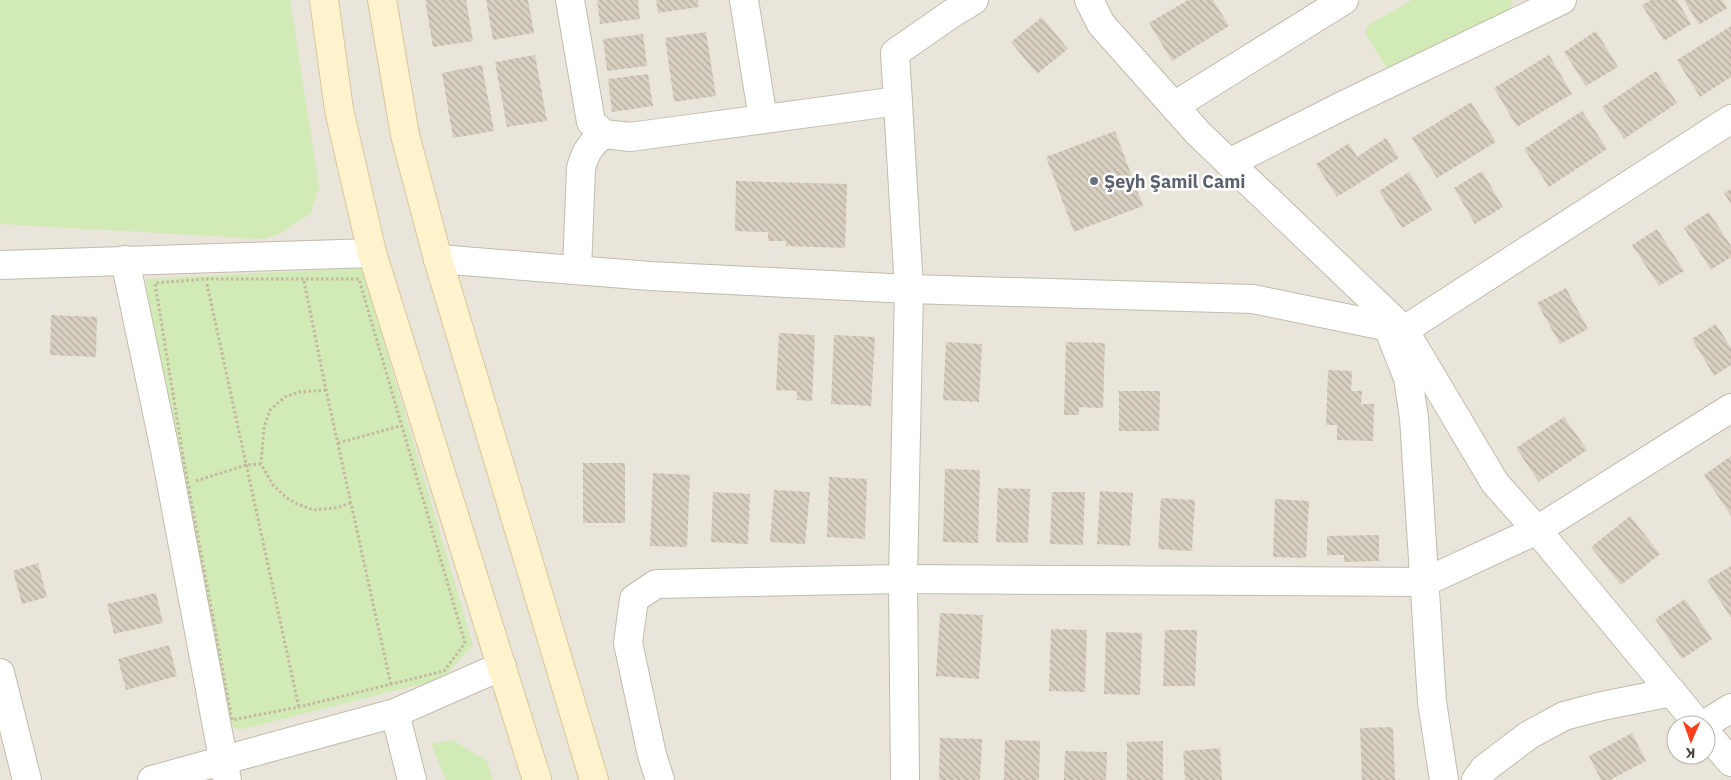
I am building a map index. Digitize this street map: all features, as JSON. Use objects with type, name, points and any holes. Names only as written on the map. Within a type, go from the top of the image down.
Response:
[{"type":"street","points":[[324,0],[339,110],[412,422],[502,666],[537,780]]},
{"type":"street","points":[[382,0],[405,135],[438,259],[594,780]]},
{"type":"street","points":[[570,0],[591,122],[604,134],[630,137],[898,101]]},
{"type":"street","points":[[744,0],[763,119]]},
{"type":"street","points":[[905,780],[903,579],[909,289],[895,53],[974,0]]},
{"type":"street","points":[[1090,0],[1101,24],[1198,133],[1396,328],[1495,483],[1691,715]]},
{"type":"street","points":[[1174,106],[1344,0]]},
{"type":"street","points":[[1229,163],[1344,105],[1562,0]]},
{"type":"street","points":[[438,259],[650,276],[909,289],[1253,299],[1396,328],[1731,119]]},
{"type":"street","points":[[577,270],[581,168],[584,156],[590,146],[604,134]]},
{"type":"street","points":[[0,265],[126,260],[205,269],[302,267],[372,253]]},
{"type":"street","points":[[126,260],[180,486],[225,770]]},
{"type":"street","points":[[1396,328],[1408,378],[1413,410],[1432,702],[1444,780]]},
{"type":"street","points":[[660,780],[652,755],[628,643],[634,599],[656,584],[903,579],[1425,582],[1536,530],[1731,408]]},
{"type":"street","points":[[152,780],[225,770],[306,738],[395,713],[502,666]]},
{"type":"street","points":[[0,673],[27,780]]},
{"type":"street","points":[[1476,780],[1484,769],[1529,735],[1564,716],[1602,706],[1672,692]]},
{"type":"street","points":[[1716,717],[1731,708]]},
{"type":"street","points":[[395,713],[412,780]]},
{"type":"street","points":[[1716,745],[1731,762]]},
{"type":"path","points":[[338,443],[412,422],[465,643],[444,671],[391,684],[299,707],[232,720],[180,486],[155,283],[205,269],[302,267],[326,390],[391,684],[395,713]]},
{"type":"path","points":[[205,269],[306,738]]},
{"type":"path","points":[[326,390],[299,392],[285,397],[270,410],[264,427],[261,464],[273,485],[287,498],[297,504],[314,510],[335,508],[351,503]]},
{"type":"path","points":[[180,486],[246,465],[261,464]]},
{"type":"shaded area","points":[[0,0],[1731,0],[1731,780],[0,780]]},
{"type":"green space","points":[[0,0],[290,0],[319,186],[311,213],[283,232],[265,239],[0,224]]},
{"type":"green space","points":[[1412,0],[1512,0],[1513,3],[1510,9],[1397,69],[1386,67],[1365,33],[1368,25]]},
{"type":"green space","points":[[362,268],[473,645],[442,679],[239,730],[227,724],[145,279]]},
{"type":"green space","points":[[452,740],[487,761],[493,780],[446,780],[431,744]]},
{"type":"building","points":[[425,0],[466,0],[473,41],[433,47]]},
{"type":"building","points":[[486,0],[528,0],[534,33],[493,40]]},
{"type":"building","points":[[597,0],[638,0],[640,19],[600,24]]},
{"type":"building","points":[[656,0],[698,0],[699,7],[658,13]]},
{"type":"building","points":[[1188,0],[1213,0],[1229,26],[1172,61],[1149,23]]},
{"type":"building","points":[[1651,0],[1677,0],[1691,24],[1664,41],[1642,5]]},
{"type":"building","points":[[1684,0],[1722,0],[1727,8],[1699,25]]},
{"type":"building","points":[[1042,17],[1068,49],[1037,74],[1011,42]]},
{"type":"building","points":[[1731,26],[1731,77],[1700,97],[1677,60]]},
{"type":"building","points":[[1596,31],[1618,67],[1586,86],[1564,52]]},
{"type":"building","points":[[706,32],[716,96],[674,102],[665,38]]},
{"type":"building","points":[[643,34],[647,66],[607,71],[603,39]]},
{"type":"building","points":[[535,55],[547,121],[507,127],[495,62]]},
{"type":"building","points":[[1549,55],[1572,94],[1517,127],[1494,88]]},
{"type":"building","points":[[482,65],[494,131],[453,138],[442,73]]},
{"type":"building","points":[[1656,71],[1677,103],[1624,139],[1602,107]]},
{"type":"building","points":[[648,74],[653,106],[612,112],[608,79]]},
{"type":"building","points":[[1471,102],[1496,142],[1437,178],[1412,138]]},
{"type":"building","points":[[1582,111],[1607,149],[1549,187],[1524,149]]},
{"type":"building","name":"Şeyh Şamil Cami","points":[[1115,131],[1143,206],[1074,232],[1046,157]]},
{"type":"building","points":[[1386,138],[1399,158],[1337,197],[1316,164],[1349,143],[1357,157]]},
{"type":"building","points":[[1482,171],[1503,207],[1475,224],[1454,188]]},
{"type":"building","points":[[1409,172],[1432,210],[1402,228],[1379,191]]},
{"type":"building","points":[[736,181],[847,184],[845,248],[786,246],[786,241],[768,241],[768,232],[735,231]]},
{"type":"building","points":[[1731,189],[1731,204],[1724,193]]},
{"type":"building","points":[[1709,212],[1731,246],[1731,257],[1711,270],[1684,228]]},
{"type":"building","points":[[1657,229],[1684,271],[1659,286],[1632,245]]},
{"type":"building","points":[[1566,288],[1588,329],[1560,344],[1537,303]]},
{"type":"building","points":[[51,315],[97,317],[96,357],[50,355]]},
{"type":"building","points":[[1716,324],[1731,348],[1731,365],[1714,376],[1692,339]]},
{"type":"building","points":[[779,333],[815,335],[812,401],[797,400],[797,391],[776,390]]},
{"type":"building","points":[[834,335],[875,337],[871,406],[831,404]]},
{"type":"building","points":[[946,342],[982,344],[979,402],[943,400]]},
{"type":"building","points":[[1066,342],[1105,343],[1103,408],[1079,407],[1079,415],[1064,415]]},
{"type":"building","points":[[1328,370],[1352,371],[1351,391],[1362,391],[1361,404],[1374,404],[1373,441],[1337,440],[1337,425],[1326,425]]},
{"type":"building","points":[[1119,391],[1160,391],[1159,431],[1119,431]]},
{"type":"building","points":[[1564,417],[1587,450],[1539,482],[1516,448]]},
{"type":"building","points":[[1731,456],[1731,516],[1704,475]]},
{"type":"building","points":[[583,463],[625,463],[625,523],[583,523]]},
{"type":"building","points":[[945,469],[980,470],[978,543],[943,542]]},
{"type":"building","points":[[653,473],[690,475],[687,547],[650,546]]},
{"type":"building","points":[[829,477],[867,479],[865,539],[827,537]]},
{"type":"building","points":[[998,488],[1030,489],[1028,543],[996,542]]},
{"type":"building","points":[[774,490],[810,492],[805,544],[770,542]]},
{"type":"building","points":[[1100,491],[1133,493],[1130,546],[1097,544]]},
{"type":"building","points":[[713,492],[750,494],[748,544],[711,542]]},
{"type":"building","points":[[1052,492],[1085,492],[1083,545],[1050,544]]},
{"type":"building","points":[[1161,498],[1195,500],[1192,551],[1158,549]]},
{"type":"building","points":[[1275,499],[1309,501],[1306,558],[1273,557]]},
{"type":"building","points":[[1630,516],[1660,554],[1621,585],[1591,547]]},
{"type":"building","points":[[1379,535],[1379,561],[1344,562],[1344,555],[1327,555],[1327,536]]},
{"type":"building","points":[[38,563],[47,597],[22,604],[13,571]]},
{"type":"building","points":[[1731,566],[1731,618],[1707,580]]},
{"type":"building","points":[[156,593],[163,623],[114,634],[107,604]]},
{"type":"building","points":[[1685,599],[1712,639],[1682,659],[1655,619]]},
{"type":"building","points":[[940,613],[983,615],[979,679],[936,676]]},
{"type":"building","points":[[1051,629],[1087,630],[1085,692],[1049,691]]},
{"type":"building","points":[[1165,630],[1197,630],[1195,686],[1163,686]]},
{"type":"building","points":[[1106,632],[1142,633],[1140,695],[1104,694]]},
{"type":"building","points":[[169,645],[177,676],[126,690],[118,659]]},
{"type":"building","points":[[1393,727],[1395,780],[1362,780],[1360,728]]},
{"type":"building","points":[[1632,733],[1646,761],[1610,780],[1601,780],[1589,756]]},
{"type":"building","points":[[940,738],[982,739],[980,780],[939,780]]},
{"type":"building","points":[[1005,740],[1040,741],[1039,780],[1004,780]]},
{"type":"building","points":[[1163,741],[1163,780],[1127,780],[1127,742]]},
{"type":"building","points":[[1220,748],[1222,780],[1185,780],[1183,751]]},
{"type":"building","points":[[1065,751],[1107,752],[1106,780],[1064,780]]},
{"type":"place","name":"Şeyh Şamil Cami","points":[[1094,181]]}]
